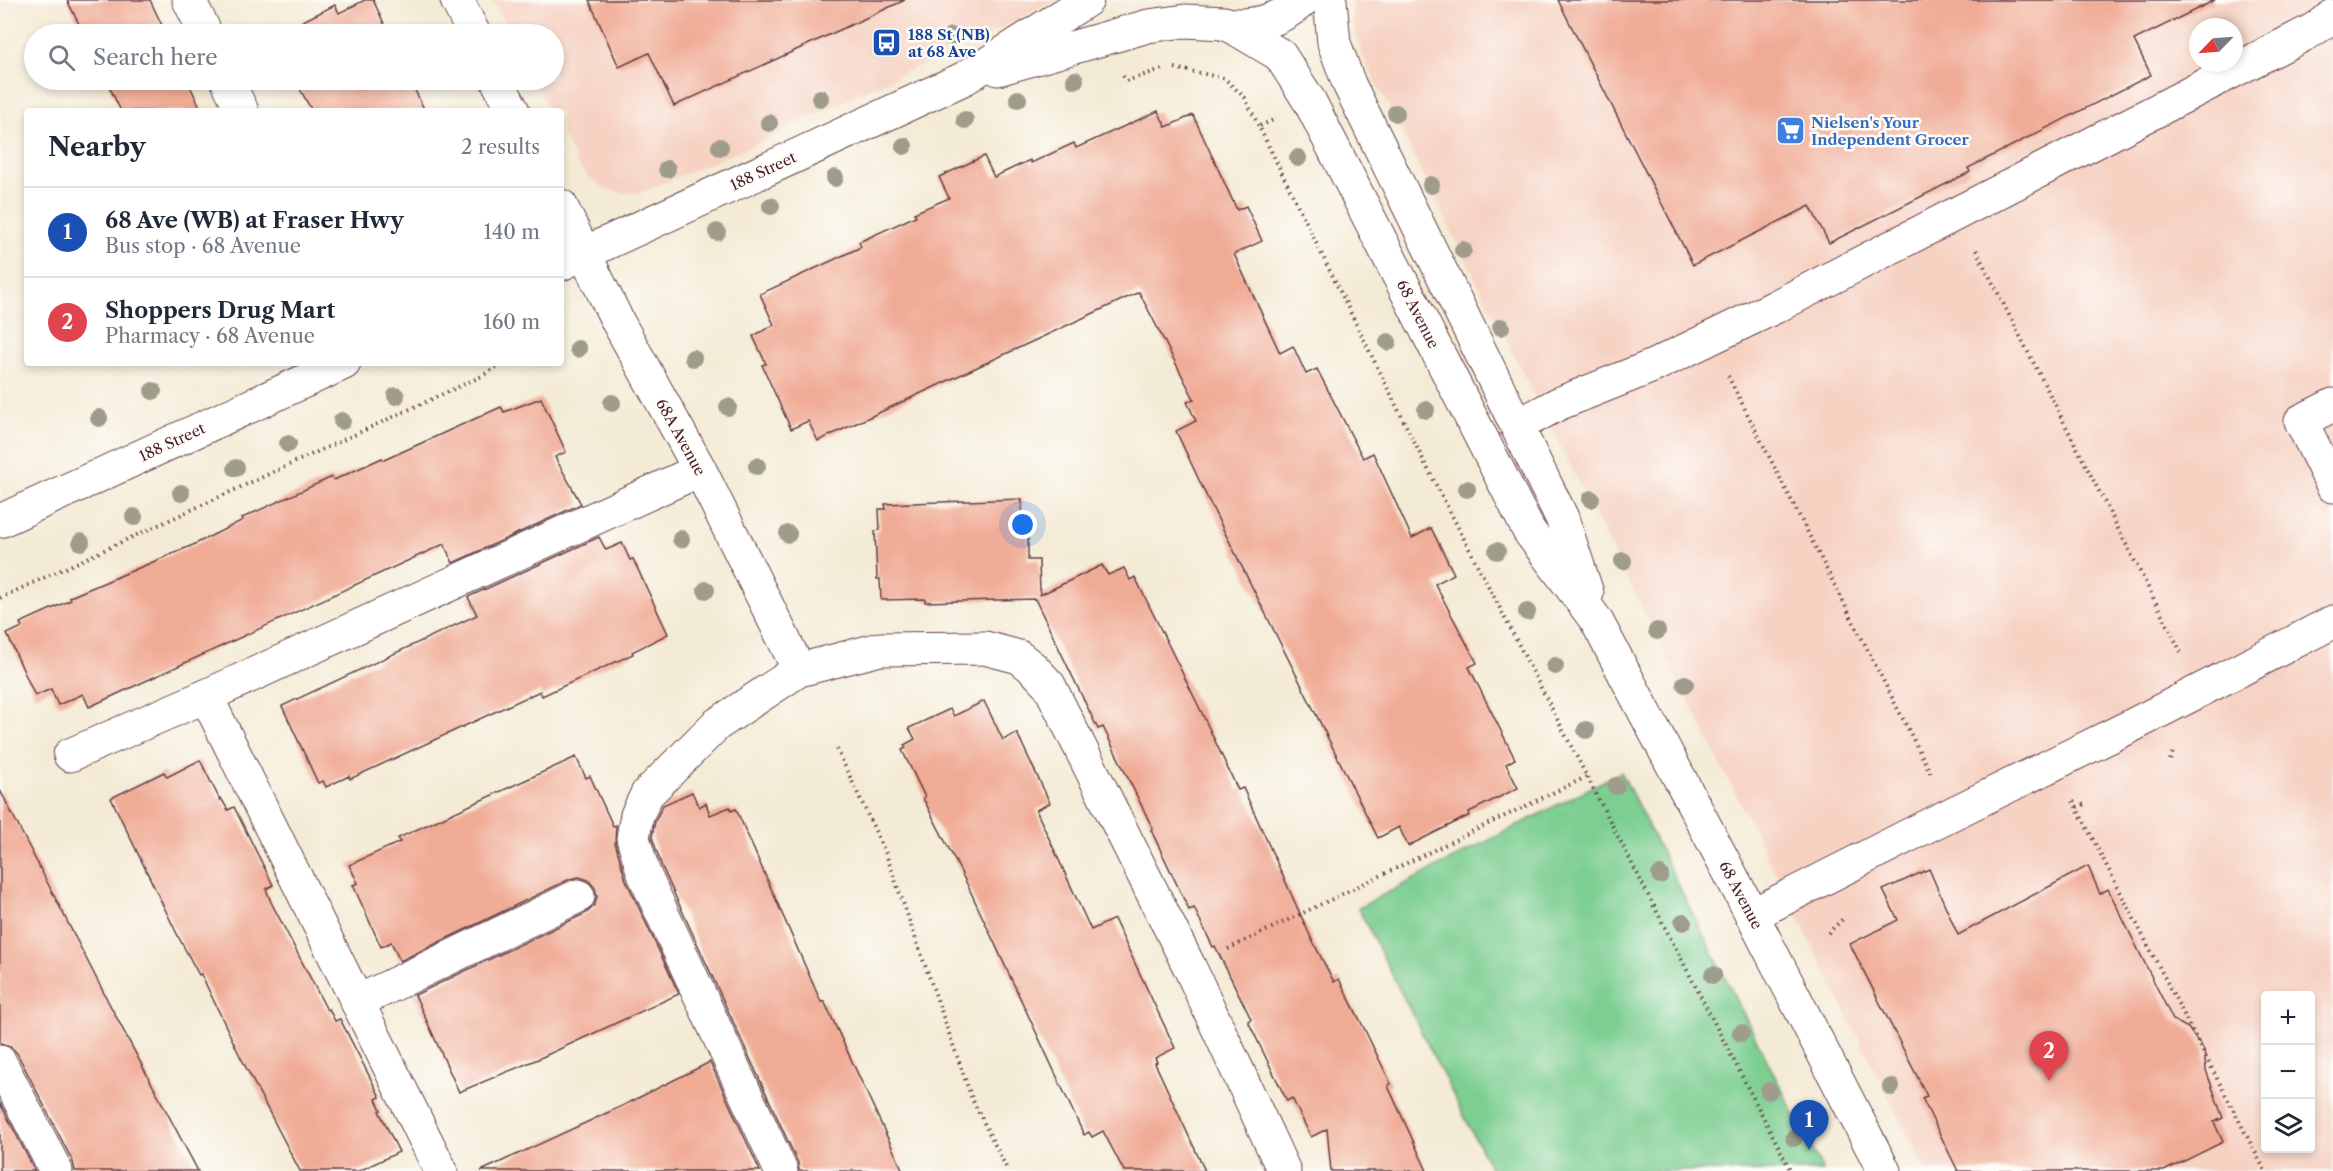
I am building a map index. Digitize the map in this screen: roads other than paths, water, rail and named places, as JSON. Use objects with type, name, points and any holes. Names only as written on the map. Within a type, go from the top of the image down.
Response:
[{"type":"street","points":[[189,0],[201,24]]},
{"type":"street","points":[[457,0],[469,24]]},
{"type":"street","name":"188 Street","points":[[572,258],[965,78],[1087,0]]},
{"type":"street","name":"68 Avenue","points":[[1182,0],[1203,16],[1226,24],[1280,55],[1310,102],[1528,531],[1596,620]]},
{"type":"street","name":"188 Street","points":[[965,78],[1148,26],[1185,21],[1245,25],[1267,22],[1287,13],[1303,0]]},
{"type":"street","name":"68 Avenue","points":[[1330,0],[1334,43],[1349,84],[1562,518],[1596,620],[1884,1171]]},
{"type":"street","points":[[1517,426],[1558,404],[1653,366],[1775,307],[2313,30],[2333,16]]},
{"type":"street","points":[[232,90],[241,108]]},
{"type":"street","points":[[502,90],[511,108]]},
{"type":"street","name":"68A Avenue","points":[[564,220],[572,258],[618,322],[700,470],[799,670]]},
{"type":"street","name":"188 Street","points":[[0,521],[337,366]]},
{"type":"street","points":[[2333,405],[2301,421],[2333,486]]},
{"type":"street","points":[[70,755],[206,696],[700,470]]},
{"type":"street","points":[[1752,915],[2129,727],[2333,622]]},
{"type":"street","points":[[781,1171],[644,874],[633,838],[637,815],[647,794],[716,725],[799,670],[880,649],[985,648],[1019,657],[1049,685],[1190,968],[1284,1171]]},
{"type":"street","points":[[206,696],[441,1171]]},
{"type":"street","points":[[357,1002],[578,896]]},
{"type":"street","points":[[0,1062],[56,1171]]},
{"type":"place","name":"188 St (NB) at 68 Ave","points":[[887,43]]},
{"type":"place","name":"Nielsen's Your Independent Grocer","points":[[1790,131]]},
{"type":"place","name":"Shoppers Drug Mart","points":[[2049,1081]]},
{"type":"place","name":"68 Ave (WB) at Fraser Hwy","points":[[1809,1150]]}]
